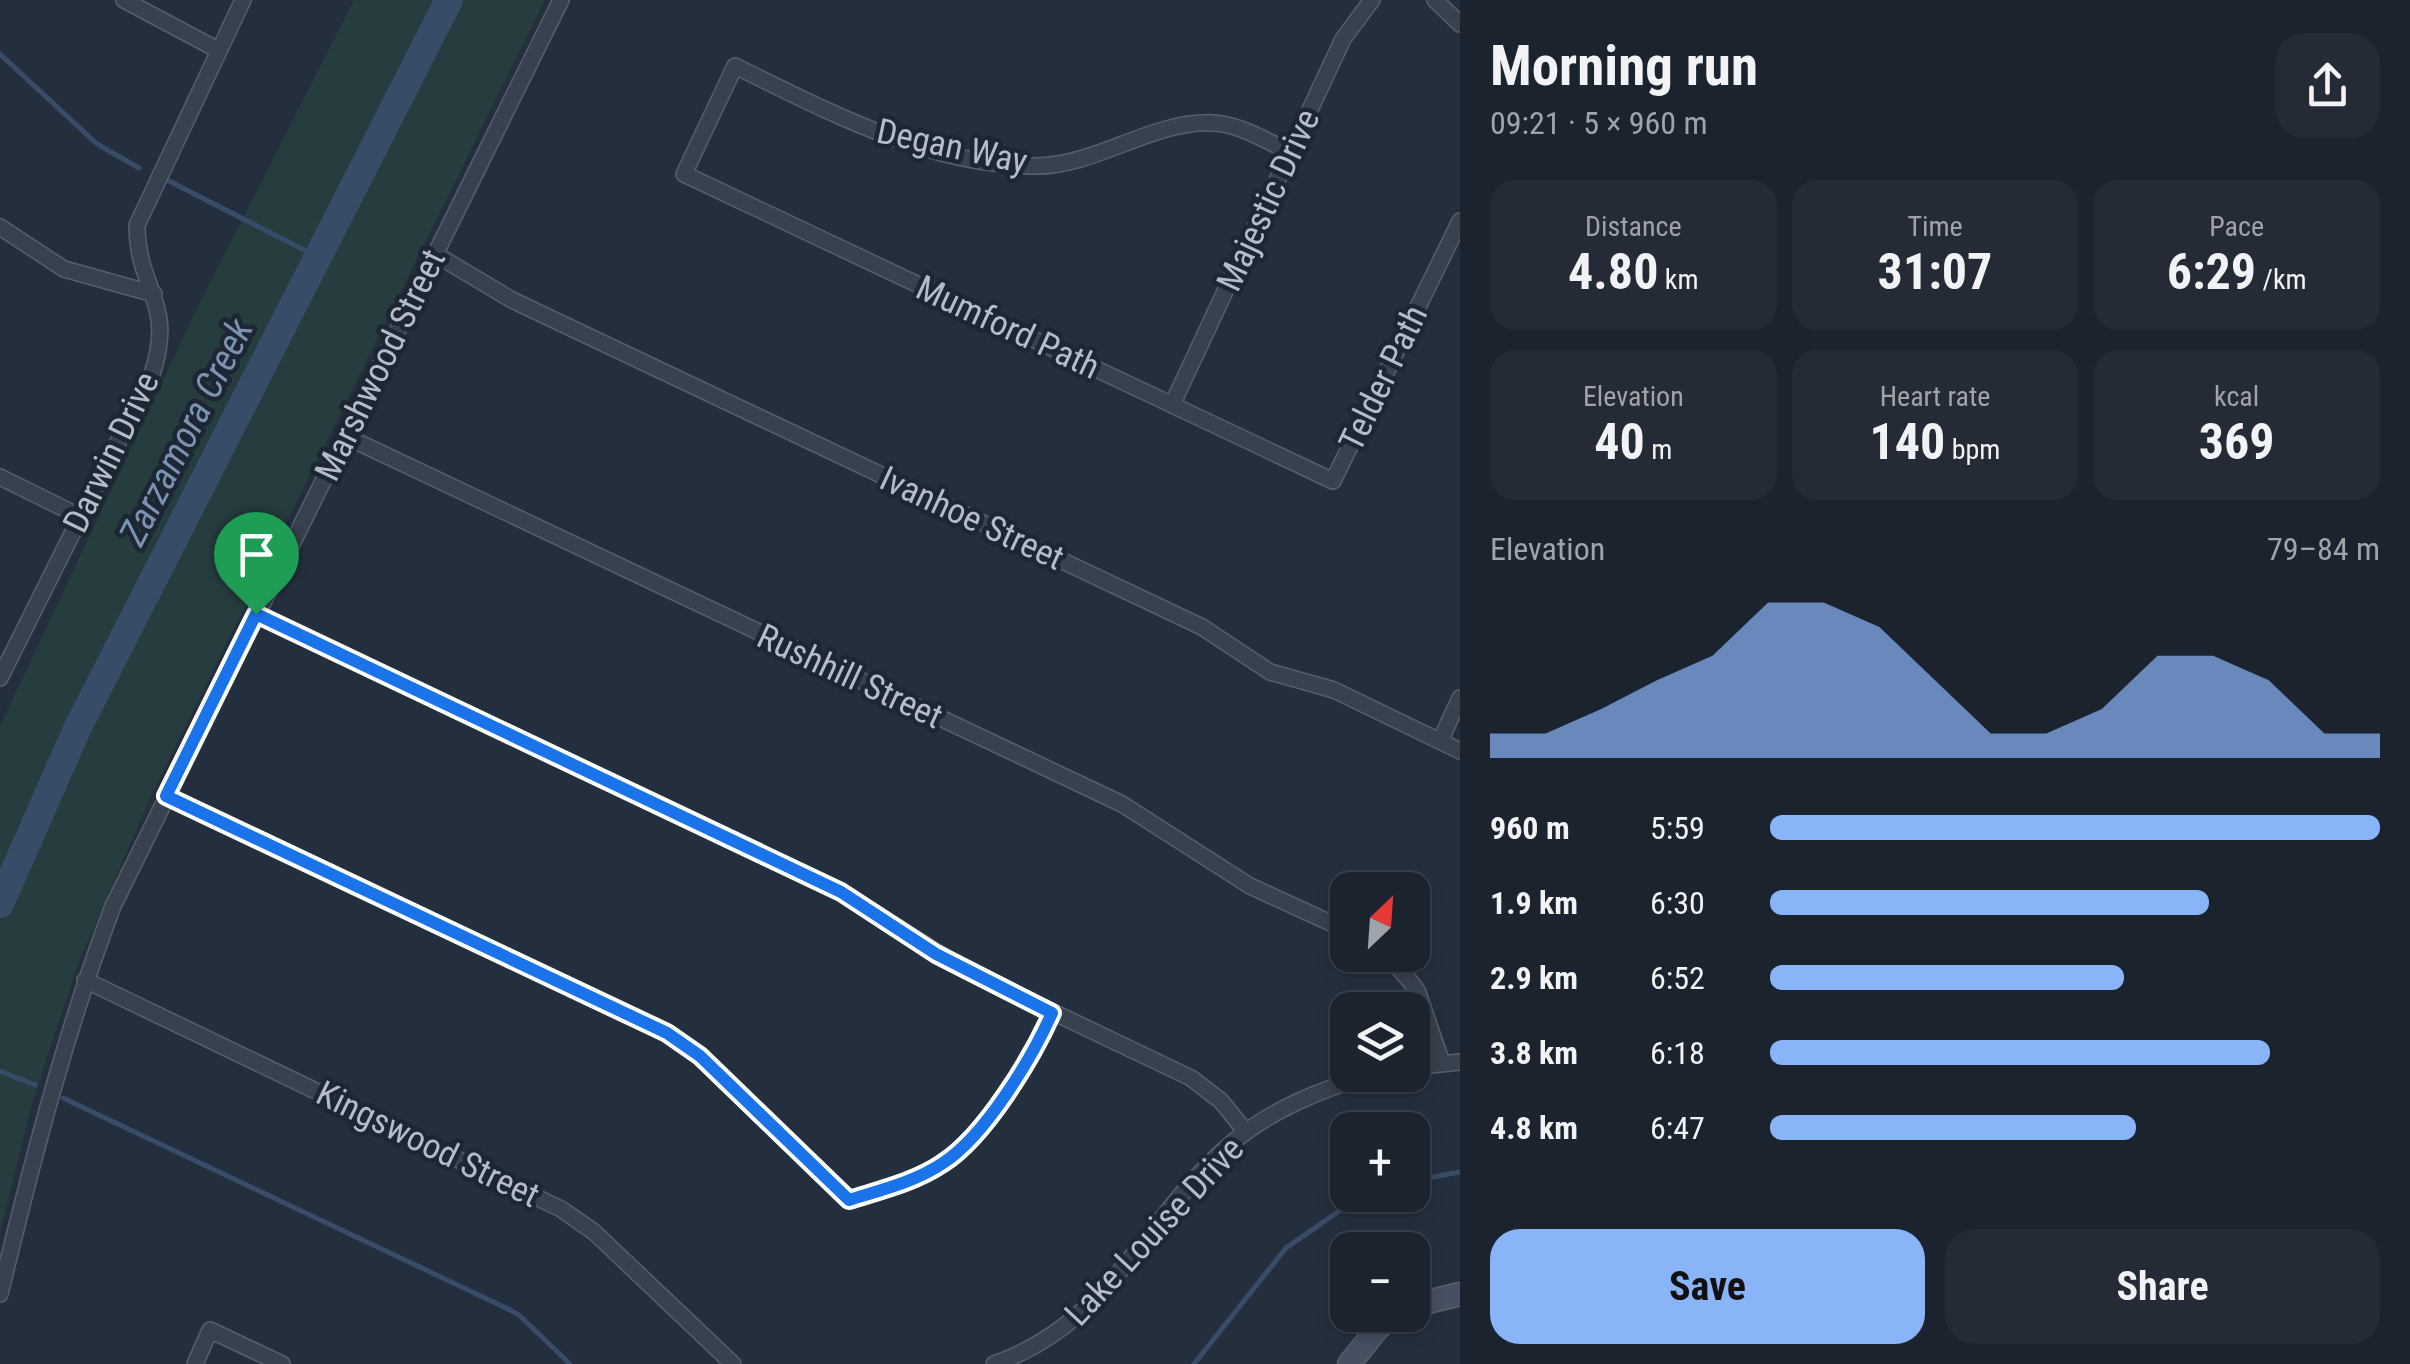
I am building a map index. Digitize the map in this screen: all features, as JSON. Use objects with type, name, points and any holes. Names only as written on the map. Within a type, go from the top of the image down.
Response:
[{"type":"street","points":[[124,0],[218,50]]},
{"type":"street","name":"Darwin Drive","points":[[0,678],[160,349],[163,326],[137,248],[137,226],[242,0]]},
{"type":"street","name":"Marshwood Street","points":[[0,1294],[44,1109],[112,906],[561,0]]},
{"type":"street","name":"Majestic Drive","points":[[1172,405],[1344,39],[1372,0]]},
{"type":"street","points":[[1436,0],[1460,24]]},
{"type":"street","name":"Degan Way","points":[[684,174],[735,66],[890,139],[1021,166],[1070,161],[1194,124],[1212,123],[1230,126],[1290,152]]},
{"type":"street","name":"Mumford Path","points":[[684,174],[1333,481]]},
{"type":"street","name":"Telder Path","points":[[1333,481],[1460,220]]},
{"type":"street","points":[[0,227],[64,269],[154,294]]},
{"type":"street","name":"Ivanhoe Street","points":[[435,254],[512,300],[1202,627],[1270,672],[1334,690],[1460,751]]},
{"type":"street","name":"Rushhill Street","points":[[345,436],[1122,804],[1250,886],[1330,923]]},
{"type":"street","points":[[0,477],[79,516]]},
{"type":"street","points":[[256,614],[841,892],[936,954],[1191,1078],[1222,1101],[1246,1132]]},
{"type":"street","points":[[1440,741],[1460,698]]},
{"type":"street","points":[[166,796],[667,1033],[700,1056],[849,1200],[921,1176],[957,1153],[1030,1057],[1052,1013]]},
{"type":"street","points":[[1402,972],[1417,990],[1442,1063]]},
{"type":"street","name":"Kingswood Street","points":[[85,980],[561,1209],[594,1232],[734,1364]]},
{"type":"street","points":[[1430,1065],[1460,1062]]},
{"type":"street","name":"Lake Louise Drive","points":[[994,1364],[1043,1343],[1075,1319],[1117,1279],[1204,1169],[1246,1132],[1308,1096],[1330,1088]]},
{"type":"street","points":[[1430,1302],[1460,1294]]},
{"type":"street","points":[[196,1364],[210,1330],[282,1364]]},
{"type":"street","points":[[1348,1364],[1375,1332]]},
{"type":"green space","points":[[354,0],[545,0],[151,796],[78,964],[32,1104],[0,1233],[0,726],[198,306]]},
{"type":"waterway","name":"Zarzamora Creek","points":[[0,904],[77,729],[449,0]]},
{"type":"waterway","points":[[0,54],[97,144],[139,168]]},
{"type":"waterway","points":[[169,181],[316,256]]},
{"type":"waterway","points":[[0,1071],[35,1085]]},
{"type":"waterway","points":[[63,1098],[504,1307],[519,1315],[570,1364]]},
{"type":"waterway","points":[[1430,1178],[1460,1172]]},
{"type":"waterway","points":[[1194,1364],[1286,1248],[1338,1212]]},
{"type":"route","points":[[256,614],[841,892],[967,972],[1052,1013],[1041,1038],[957,1153],[921,1176],[849,1200],[700,1056],[667,1033],[166,796],[256,614]]}]
